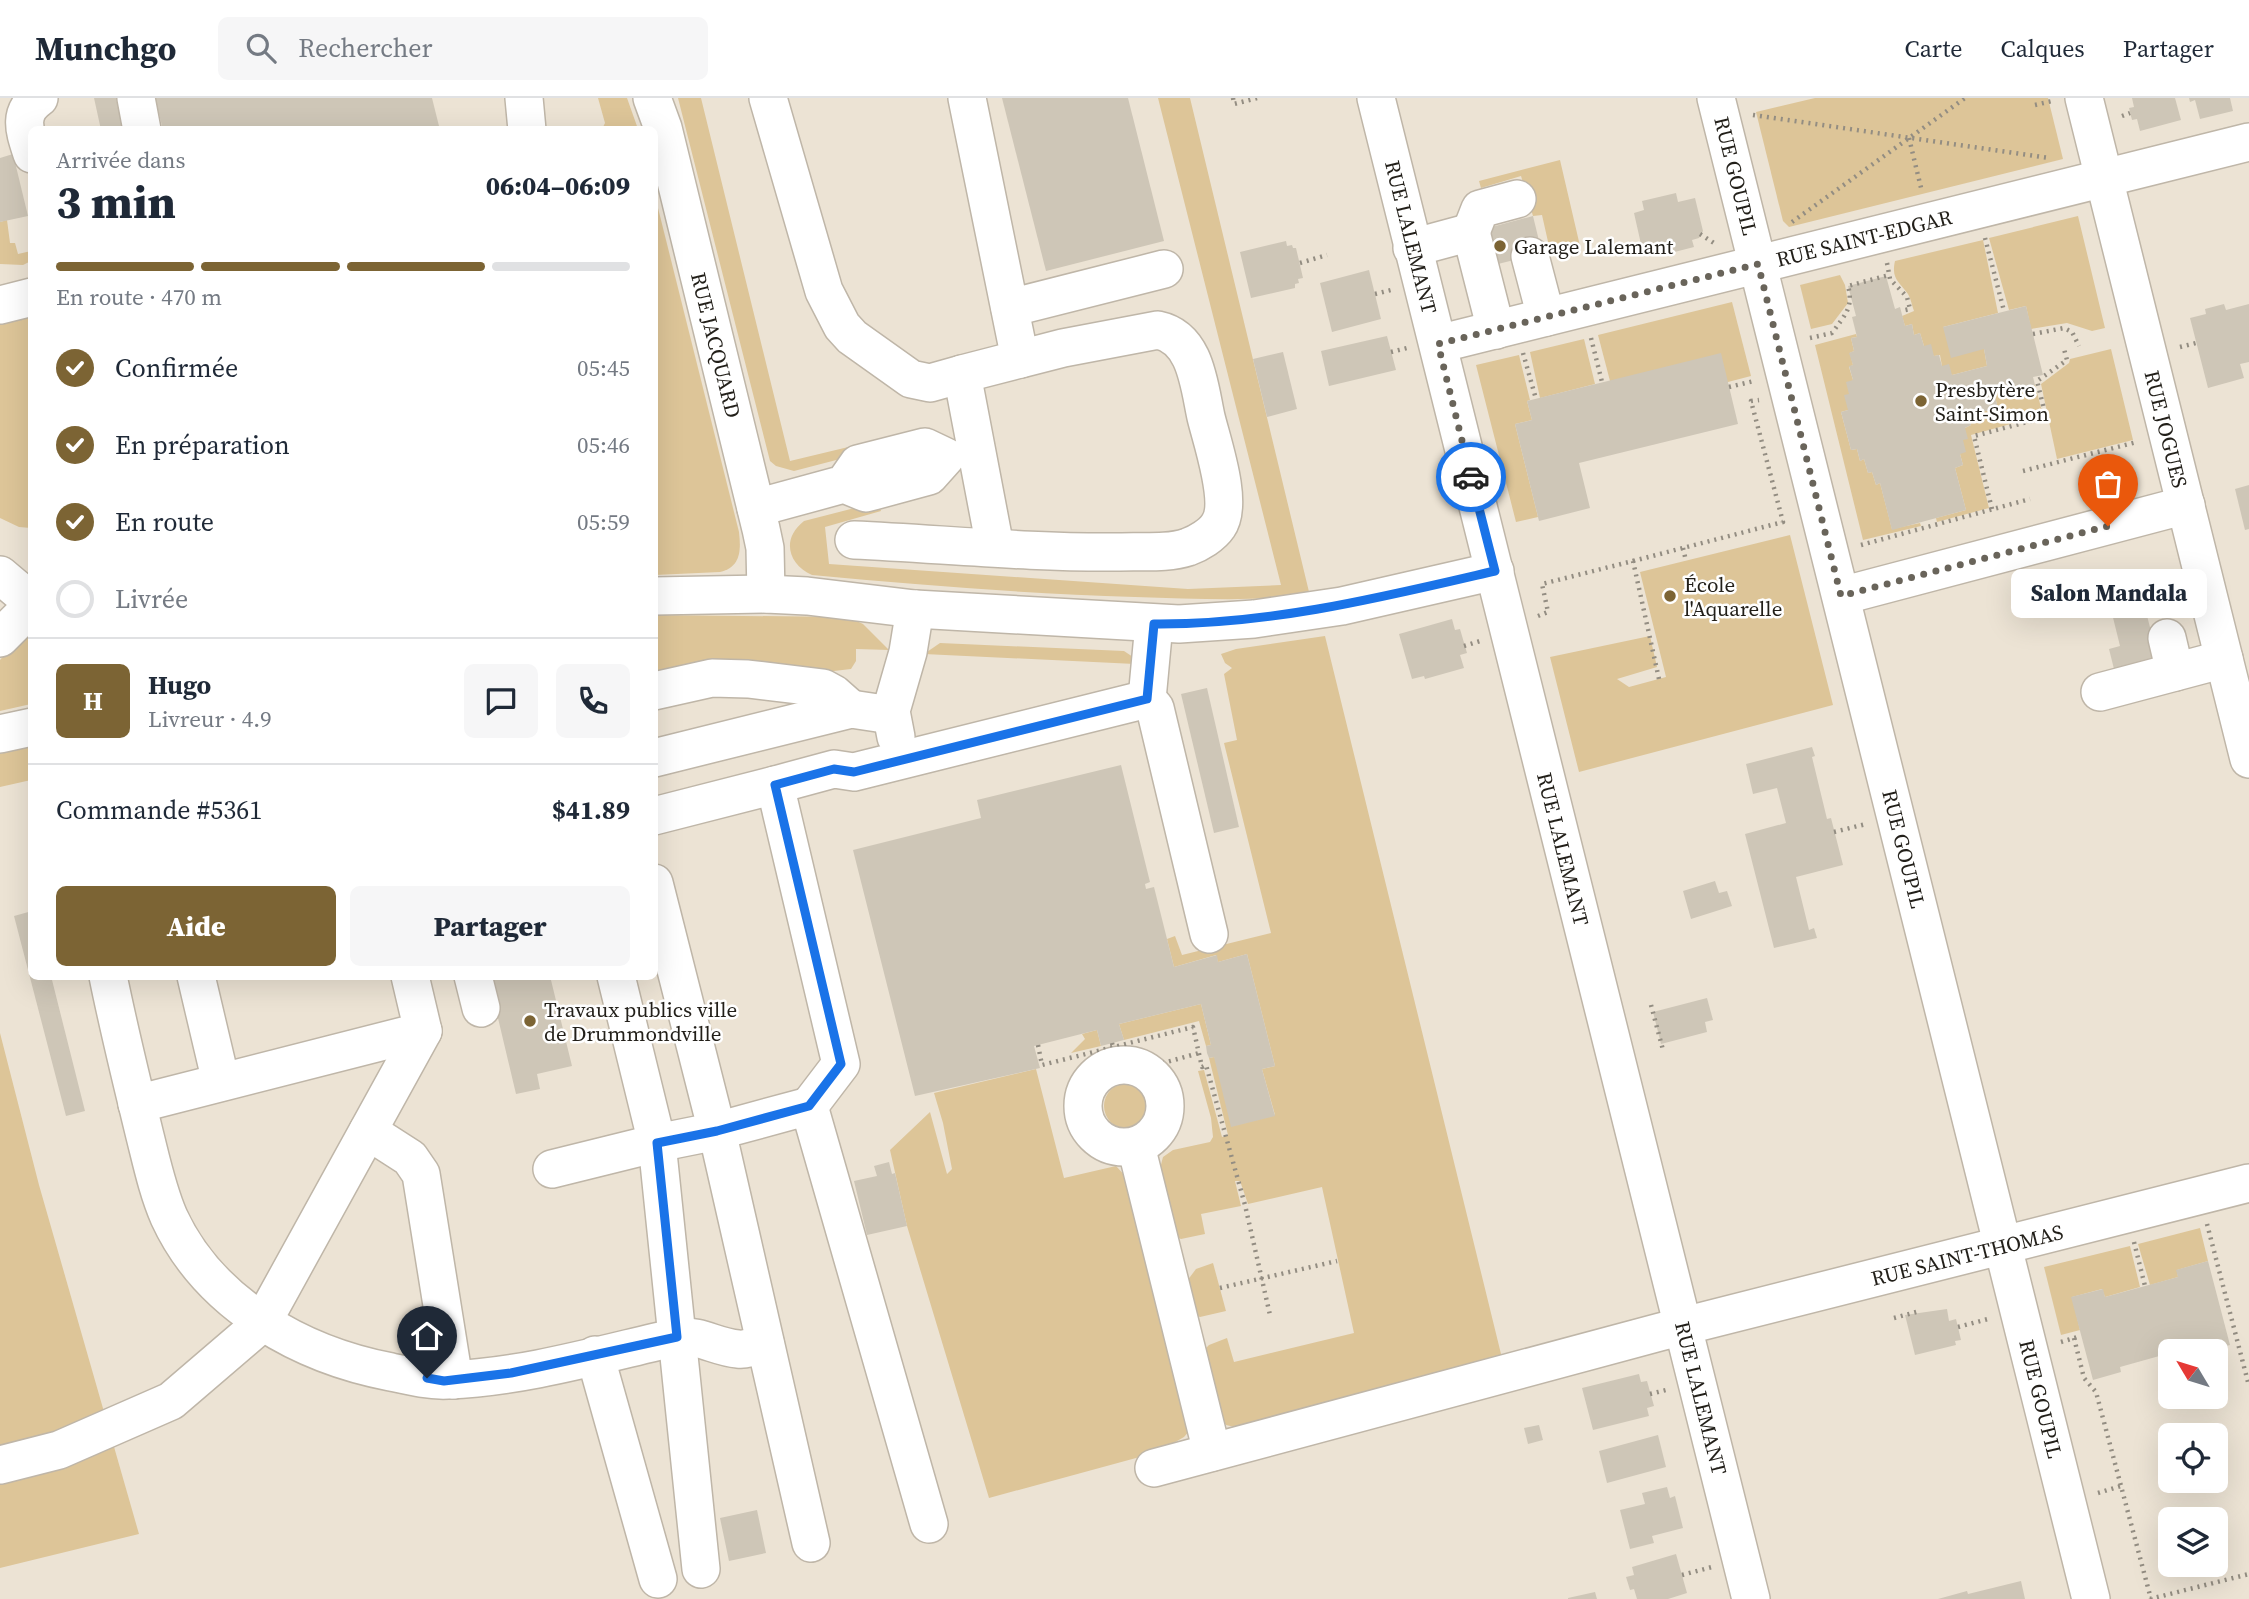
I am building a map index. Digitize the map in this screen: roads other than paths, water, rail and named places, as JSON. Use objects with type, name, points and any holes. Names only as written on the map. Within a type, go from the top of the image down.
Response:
[{"type":"street","points":[[136,98],[141,126]]},
{"type":"street","points":[[524,98],[527,126]]},
{"type":"street","name":"RUE JACQUARD","points":[[652,98],[663,128],[756,508],[765,548],[766,594]]},
{"type":"street","points":[[768,98],[824,291],[842,326],[852,337],[911,379],[930,383],[1063,348],[1158,330],[1169,332],[1179,339],[1187,350],[1195,369],[1224,499],[1223,517],[1218,526],[1188,547],[1167,551],[1088,552],[854,540]]},
{"type":"street","points":[[967,98],[1020,359]]},
{"type":"street","name":"RUE LALEMANT","points":[[1376,98],[1412,248],[1426,345],[1495,571],[1751,1599]]},
{"type":"street","name":"RUE GOUPIL","points":[[1717,98],[2091,1599]]},
{"type":"street","name":"RUE JOGUES","points":[[2068,99],[2104,178],[2249,759]]},
{"type":"street","points":[[21,112],[28,141]]},
{"type":"street","name":"RUE SAINT-EDGAR","points":[[1426,345],[1509,341],[1546,317],[2249,142]]},
{"type":"street","points":[[1509,341],[1478,237],[1480,209],[1517,199]]},
{"type":"street","points":[[1412,248],[1478,237]]},
{"type":"street","points":[[1530,256],[1546,317]]},
{"type":"street","points":[[1010,308],[1164,269]]},
{"type":"street","points":[[0,304],[28,298]]},
{"type":"street","points":[[962,374],[961,453],[995,547]]},
{"type":"street","points":[[756,508],[844,484],[866,493],[929,476],[961,453]]},
{"type":"street","points":[[1841,596],[2186,505]]},
{"type":"street","points":[[658,596],[766,594],[915,609],[1154,624],[1228,622],[1314,610],[1495,571]]},
{"type":"street","points":[[0,575],[28,600]]},
{"type":"street","points":[[0,638],[28,608]]},
{"type":"street","points":[[903,760],[891,715],[908,652],[915,609]]},
{"type":"street","points":[[1154,624],[1147,699],[1155,708],[1209,934]]},
{"type":"street","points":[[2100,691],[2171,655],[2224,659]]},
{"type":"street","points":[[658,690],[712,678],[748,679],[823,688],[851,709]]},
{"type":"street","points":[[658,815],[834,769],[854,772],[1147,699]]},
{"type":"street","points":[[658,757],[851,709],[891,715]]},
{"type":"street","points":[[0,734],[28,728]]},
{"type":"street","points":[[552,1170],[809,1106],[841,1064],[775,785]]},
{"type":"street","points":[[658,899],[717,1131],[811,1543]]},
{"type":"street","points":[[109,980],[161,1197],[181,1240],[197,1263],[218,1285],[262,1322],[326,1356],[410,1376],[454,1380],[511,1373],[677,1337],[692,1336],[737,1349],[765,1343]]},
{"type":"street","points":[[197,980],[221,1082]]},
{"type":"street","points":[[0,1465],[59,1450],[172,1401],[262,1322],[422,1031],[411,980]]},
{"type":"street","points":[[618,980],[657,1143],[701,1569]]},
{"type":"street","points":[[137,1104],[422,1031]]},
{"type":"street","points":[[1121,1056],[1158,1082],[1166,1102],[1158,1129],[1149,1139],[1136,1146],[1111,1145],[1099,1139],[1090,1129],[1085,1117],[1083,1104],[1092,1080],[1121,1056]]},
{"type":"street","points":[[809,1106],[929,1524]]},
{"type":"street","points":[[368,1130],[410,1158],[421,1174],[454,1380]]},
{"type":"street","points":[[1136,1146],[1212,1452]]},
{"type":"street","name":"RUE SAINT-THOMAS","points":[[1154,1468],[1660,1332],[2249,1183]]},
{"type":"street","points":[[595,1355],[658,1578]]},
{"type":"place","name":"Garage Lalemant","points":[[1500,246]]},
{"type":"place","name":"Presbytère Saint-Simon","points":[[1921,401]]},
{"type":"place","name":"Salon Mandala","points":[[2108,526]]},
{"type":"place","name":"École l'Aquarelle","points":[[1670,596]]},
{"type":"place","name":"Travaux publics ville de Drummondville","points":[[530,1021]]}]
